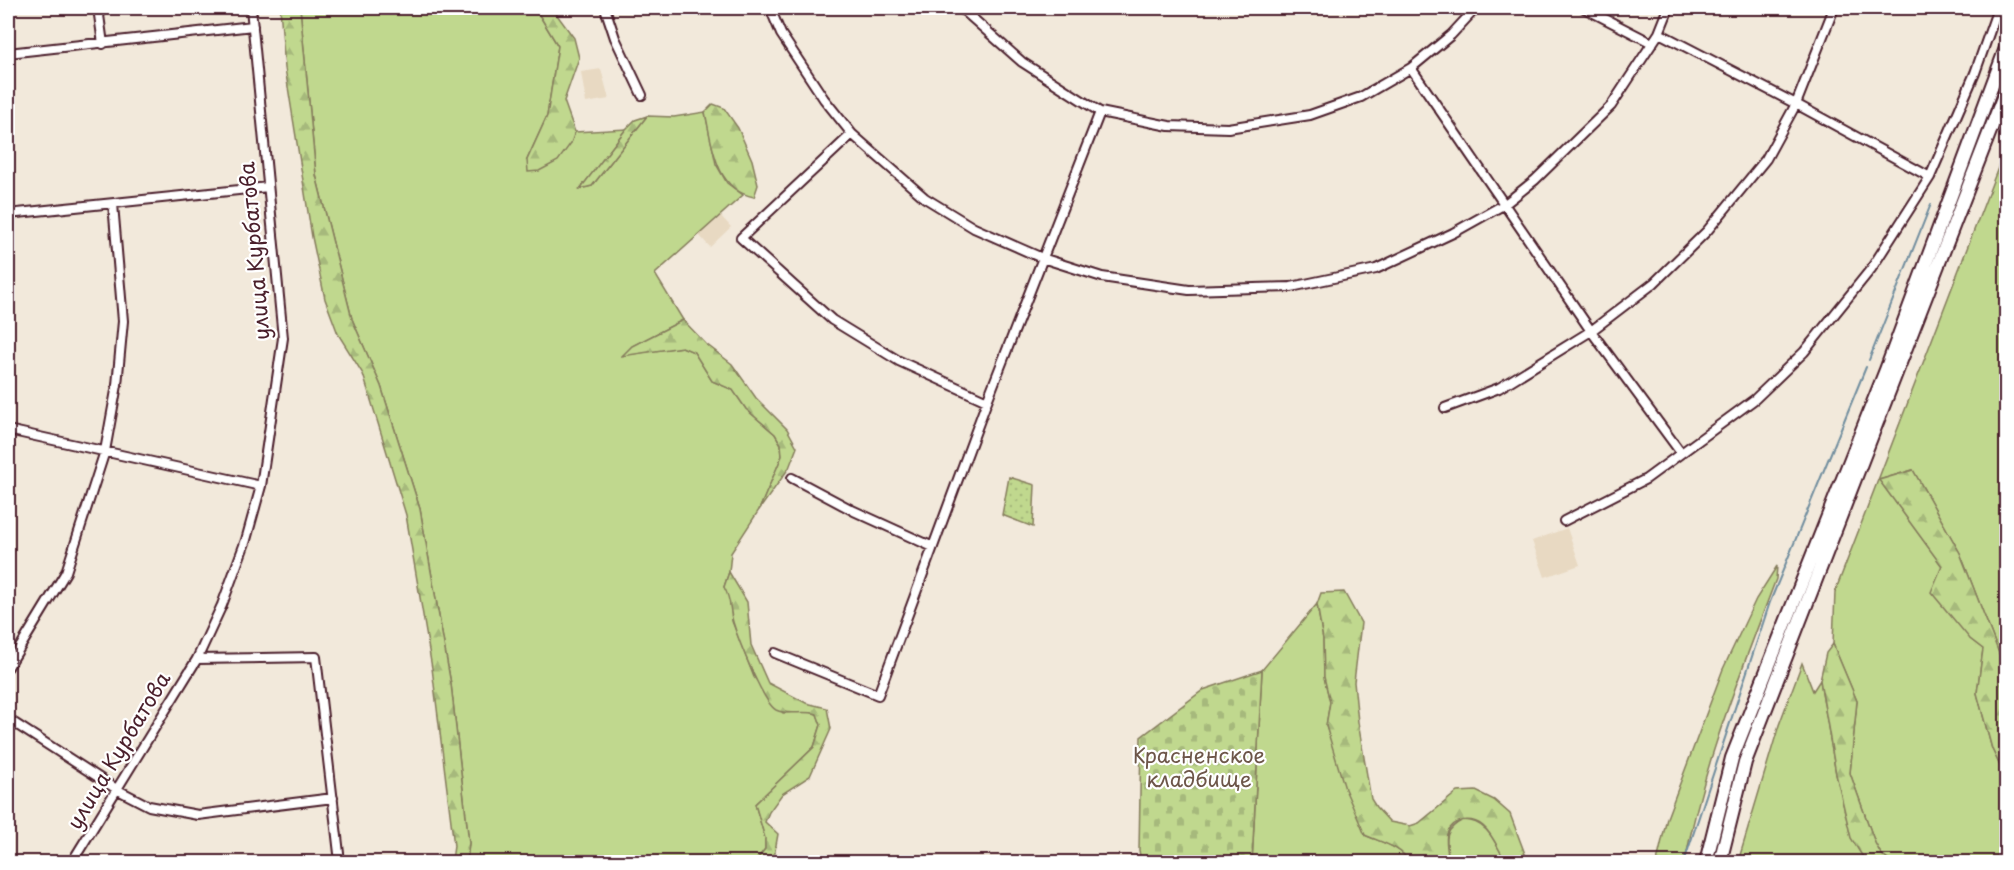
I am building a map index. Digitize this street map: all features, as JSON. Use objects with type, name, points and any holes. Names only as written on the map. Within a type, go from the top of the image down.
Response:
[{"type":"main road","points":[[1706,862],[1732,758],[1886,370],[2007,48]]},
{"type":"main road","points":[[1720,862],[1746,762],[2007,90]]},
{"type":"street","points":[[98,8],[103,44]]},
{"type":"street","name":"улица Курбатова","points":[[72,862],[197,658],[222,605],[246,540],[261,486],[282,338],[251,8]]},
{"type":"street","points":[[605,8],[615,38],[642,95]]},
{"type":"street","points":[[770,8],[781,34],[824,99],[852,134],[925,198],[974,228],[1042,258],[1102,277],[1189,290],[1291,287],[1376,269],[1453,234],[1505,204],[1535,180],[1611,106],[1659,33],[1669,8]]},
{"type":"street","points":[[961,8],[1022,62],[1100,112],[1169,126],[1228,128],[1310,115],[1361,97],[1411,68],[1451,36],[1476,8]]},
{"type":"street","points":[[1584,8],[1652,43]]},
{"type":"street","points":[[1444,408],[1499,388],[1592,331],[1654,283],[1707,231],[1766,159],[1796,104],[1834,8]]},
{"type":"street","points":[[1564,521],[1646,480],[1755,399],[1804,352],[1871,269],[1930,177],[1975,73],[1998,8]]},
{"type":"street","points":[[8,53],[254,26]]},
{"type":"street","points":[[1659,33],[1930,177]]},
{"type":"street","points":[[1411,68],[1592,331],[1681,453]]},
{"type":"street","points":[[775,653],[878,694],[987,401],[1100,112]]},
{"type":"street","points":[[852,134],[741,238],[832,320],[899,361],[987,401]]},
{"type":"street","points":[[8,214],[268,187]]},
{"type":"street","points":[[8,667],[66,572],[105,452],[117,385],[123,321],[114,204]]},
{"type":"street","points":[[8,430],[261,486]]},
{"type":"street","points":[[792,478],[854,511],[933,547]]},
{"type":"street","name":"улица Курбатова","points":[[197,658],[316,657],[333,798]]},
{"type":"street","points":[[8,719],[118,790],[149,806],[198,815],[333,798],[340,862]]},
{"type":"shaded area","points":[[601,69],[609,99],[586,103],[581,72]]},
{"type":"shaded area","points":[[719,214],[731,227],[710,247],[697,233]]},
{"type":"shaded area","points":[[1567,528],[1580,565],[1545,577],[1532,541]]},
{"type":"green space","points":[[280,8],[300,8],[316,175],[352,319],[381,386],[420,509],[451,684],[469,843],[467,862],[453,862],[452,860],[454,846],[432,668],[406,515],[363,374],[338,334],[325,299],[312,237],[285,68]]},
{"type":"green space","points":[[300,8],[535,8],[558,46],[547,116],[527,160],[571,143],[575,132],[626,129],[581,188],[592,186],[647,116],[674,117],[705,112],[716,164],[727,183],[743,195],[655,274],[683,320],[632,346],[624,355],[682,347],[694,352],[712,381],[733,390],[746,409],[775,434],[781,444],[782,456],[759,510],[731,553],[729,572],[724,587],[730,597],[732,621],[754,677],[783,713],[806,711],[817,714],[821,725],[814,747],[755,804],[765,838],[765,849],[755,862],[467,862],[469,843],[451,684],[420,509],[381,386],[352,319],[316,175]]},
{"type":"green space","points":[[535,8],[552,8],[574,38],[579,58],[564,101],[575,132],[571,143],[558,161],[539,171],[528,172],[527,160],[547,116],[558,46]]},
{"type":"green space","points":[[713,104],[724,108],[738,128],[752,160],[758,185],[754,197],[741,193],[731,185],[718,164],[705,112]]},
{"type":"green space","points":[[647,116],[592,186],[580,189],[626,129],[635,120]]},
{"type":"green space","points":[[2006,147],[2006,683],[2000,656],[1960,553],[1913,470],[1879,480],[1942,566],[1970,639],[1983,649],[1977,693],[1992,749],[2006,778],[2006,862],[1890,862],[1881,854],[1875,843],[1850,773],[1857,701],[1833,644],[1835,592]]},
{"type":"green space","points":[[683,320],[706,344],[732,364],[756,398],[787,429],[797,447],[789,468],[759,510],[782,456],[781,444],[775,434],[746,409],[733,390],[712,381],[694,352],[682,347],[622,356],[632,346]]},
{"type":"green space","points":[[1913,470],[1960,553],[2000,656],[2006,683],[2006,778],[1992,749],[1977,693],[1983,649],[1970,639],[1931,592],[1942,566],[1879,480]]},
{"type":"green space","points":[[1009,477],[1035,485],[1033,527],[1002,515]]},
{"type":"green space","points":[[1777,566],[1776,579],[1712,754],[1685,862],[1657,862],[1667,818],[1723,669],[1756,599]]},
{"type":"green space","points":[[729,572],[747,602],[751,645],[768,683],[806,703],[827,708],[831,729],[810,776],[782,794],[769,812],[765,822],[778,834],[773,862],[755,862],[765,849],[765,838],[755,804],[814,747],[821,725],[817,714],[781,712],[776,710],[764,696],[733,622],[724,587]]},
{"type":"green space","points":[[1344,592],[1361,623],[1354,682],[1371,799],[1376,807],[1390,822],[1410,826],[1419,823],[1457,792],[1476,791],[1494,800],[1510,814],[1528,862],[1506,862],[1490,833],[1478,823],[1468,820],[1453,825],[1447,834],[1449,862],[1409,862],[1401,852],[1365,835],[1345,789],[1326,726],[1330,702],[1324,677],[1323,639],[1317,604],[1321,593]]},
{"type":"green space","points":[[1317,604],[1323,639],[1324,677],[1330,702],[1326,726],[1365,835],[1401,852],[1409,862],[1252,862],[1262,670]]},
{"type":"green space","points":[[1833,644],[1857,701],[1850,773],[1875,843],[1881,854],[1890,862],[1866,862],[1851,838],[1836,774],[1820,680],[1826,653]]},
{"type":"green space","points":[[1802,663],[1813,691],[1820,680],[1836,774],[1851,837],[1866,862],[1827,860],[1824,862],[1738,862],[1779,725]]},
{"type":"green space","name":"Красненское кладбище","points":[[1262,670],[1252,862],[1141,862],[1139,850],[1141,737],[1203,690]]},
{"type":"green space","points":[[1463,820],[1472,821],[1485,828],[1506,862],[1449,862],[1448,833],[1451,828]]},
{"type":"waterway","points":[[1869,360],[1931,204]]},
{"type":"waterway","points":[[1684,862],[1770,602],[1866,367]]}]
